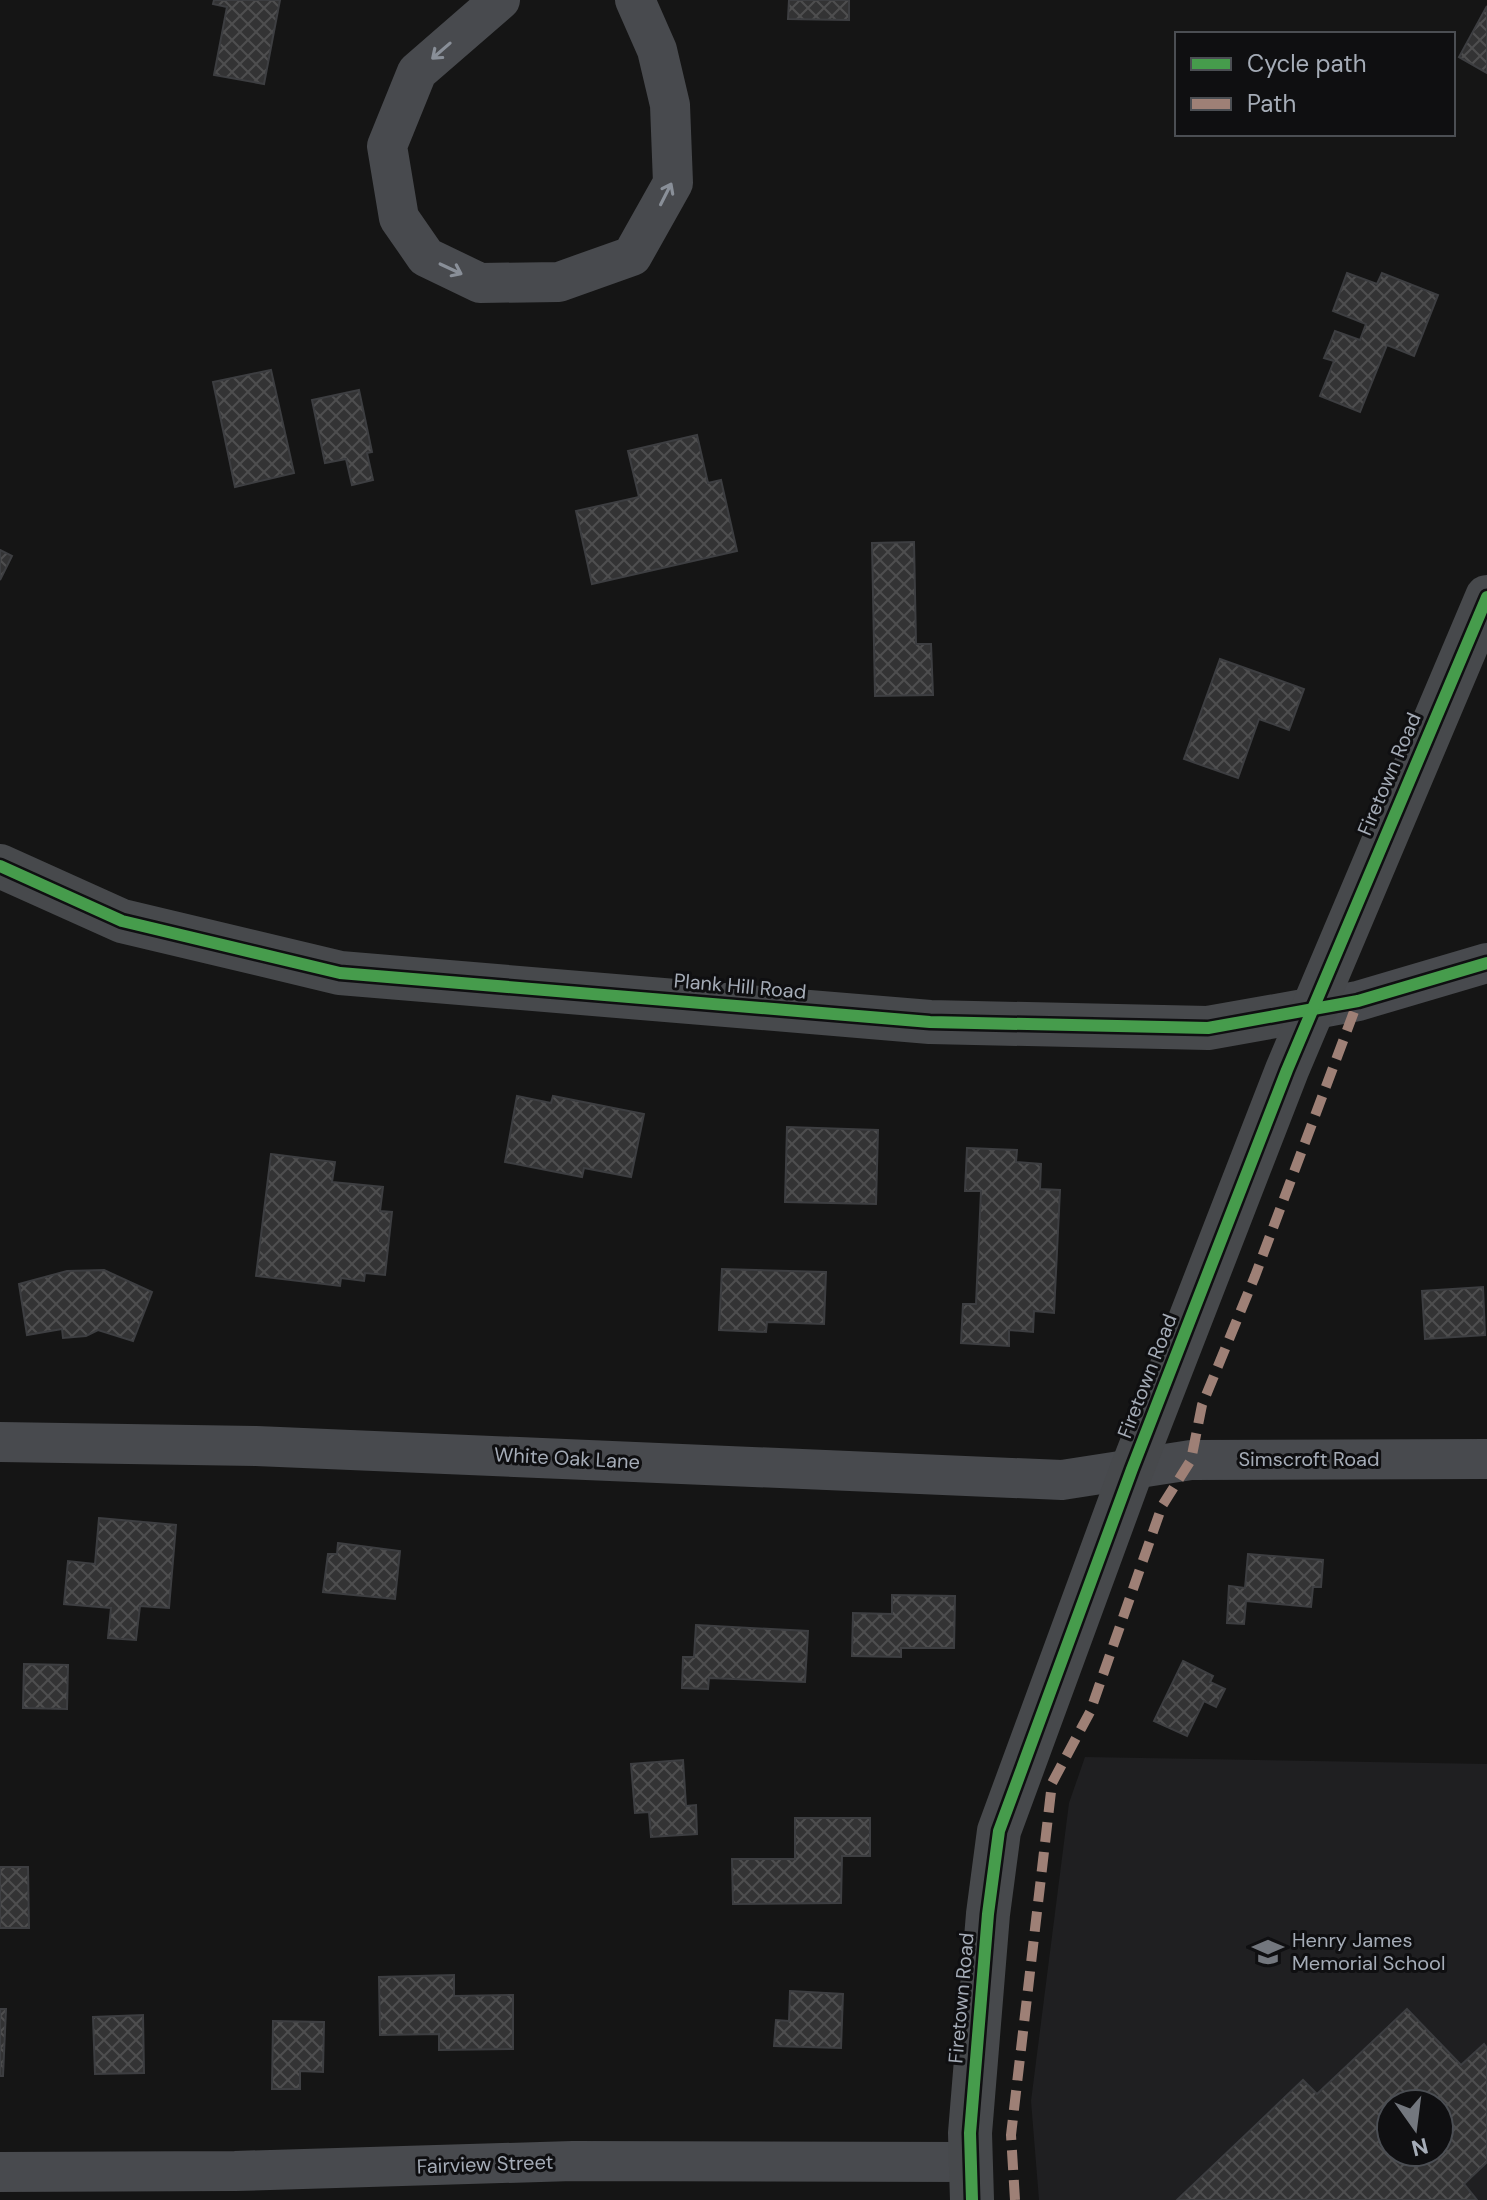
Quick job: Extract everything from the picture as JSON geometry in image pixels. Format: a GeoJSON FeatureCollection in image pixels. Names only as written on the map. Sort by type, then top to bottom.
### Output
{"type":"FeatureCollection","features":[{"type":"Feature","properties":{"kind":"street"},"geometry":{"type":"LineString","coordinates":[[500,0],[417,72],[387,146],[399,218],[426,257],[480,283],[559,282],[632,256],[673,183],[670,105],[657,50],[635,0]]}},
{"type":"Feature","properties":{"kind":"street","name":"Firetown Road"},"geometry":{"type":"LineString","coordinates":[[970,2181],[988,1914],[999,1831],[1132,1469],[1287,1070],[1487,597]]}},
{"type":"Feature","properties":{"kind":"street","name":"Plank Hill Road"},"geometry":{"type":"LineString","coordinates":[[0,866],[122,921],[340,973],[930,1022],[1208,1028],[1358,1001],[1487,963]]}},
{"type":"Feature","properties":{"kind":"street","name":"White Oak Lane"},"geometry":{"type":"LineString","coordinates":[[0,1442],[335,1449],[1062,1480],[1132,1469]]}},
{"type":"Feature","properties":{"kind":"street","name":"Simscroft Road"},"geometry":{"type":"LineString","coordinates":[[1132,1469],[1191,1460],[1487,1459]]}},
{"type":"Feature","properties":{"kind":"street","name":"Fairview Street"},"geometry":{"type":"LineString","coordinates":[[0,2172],[235,2171],[573,2161],[970,2181]]}},
{"type":"Feature","properties":{"kind":"shaded area","name":"Henry James Memorial School"},"geometry":{"type":"Polygon","coordinates":[[[1085,1757],[1487,1764],[1487,2200],[1039,2200],[1031,2101],[1069,1803],[1085,1757]]]}},
{"type":"Feature","properties":{"kind":"building"},"geometry":{"type":"Polygon","coordinates":[[[214,0],[280,0],[264,84],[214,75],[227,7],[213,4],[214,0]]]}},
{"type":"Feature","properties":{"kind":"building"},"geometry":{"type":"Polygon","coordinates":[[[789,0],[849,0],[849,20],[788,19],[789,0]]]}},
{"type":"Feature","properties":{"kind":"building"},"geometry":{"type":"Polygon","coordinates":[[[1487,6],[1487,73],[1459,57],[1487,6]]]}},
{"type":"Feature","properties":{"kind":"building"},"geometry":{"type":"Polygon","coordinates":[[[1347,273],[1377,284],[1382,273],[1438,295],[1414,356],[1387,345],[1360,412],[1320,396],[1334,361],[1324,358],[1335,331],[1360,340],[1366,324],[1333,311],[1347,273]]]}},
{"type":"Feature","properties":{"kind":"building"},"geometry":{"type":"Polygon","coordinates":[[[271,370],[294,473],[235,487],[213,382],[271,370]]]}},
{"type":"Feature","properties":{"kind":"building"},"geometry":{"type":"Polygon","coordinates":[[[359,390],[372,452],[367,453],[373,480],[352,485],[346,459],[325,463],[312,400],[359,390]]]}},
{"type":"Feature","properties":{"kind":"building"},"geometry":{"type":"Polygon","coordinates":[[[697,435],[708,483],[721,480],[737,551],[592,584],[576,511],[639,497],[628,451],[697,435]]]}},
{"type":"Feature","properties":{"kind":"building"},"geometry":{"type":"Polygon","coordinates":[[[914,542],[916,644],[931,644],[933,695],[875,696],[872,543],[914,542]]]}},
{"type":"Feature","properties":{"kind":"building"},"geometry":{"type":"Polygon","coordinates":[[[0,550],[12,556],[0,580],[0,550]]]}},
{"type":"Feature","properties":{"kind":"building"},"geometry":{"type":"Polygon","coordinates":[[[1220,659],[1304,689],[1289,730],[1259,719],[1238,778],[1184,759],[1220,659]]]}},
{"type":"Feature","properties":{"kind":"building"},"geometry":{"type":"Polygon","coordinates":[[[517,1096],[551,1103],[553,1096],[644,1114],[631,1177],[584,1168],[582,1177],[505,1162],[517,1096]]]}},
{"type":"Feature","properties":{"kind":"building"},"geometry":{"type":"Polygon","coordinates":[[[787,1127],[878,1130],[876,1204],[785,1202],[787,1127]]]}},
{"type":"Feature","properties":{"kind":"building"},"geometry":{"type":"Polygon","coordinates":[[[967,1148],[1017,1150],[1016,1162],[1041,1164],[1040,1189],[1060,1190],[1054,1313],[1034,1311],[1033,1332],[1009,1330],[1009,1346],[961,1343],[963,1304],[976,1304],[981,1191],[965,1191],[967,1148]]]}},
{"type":"Feature","properties":{"kind":"building"},"geometry":{"type":"Polygon","coordinates":[[[271,1154],[335,1162],[332,1182],[383,1187],[380,1211],[392,1212],[385,1275],[365,1273],[364,1281],[341,1278],[340,1286],[256,1276],[271,1154]]]}},
{"type":"Feature","properties":{"kind":"building"},"geometry":{"type":"Polygon","coordinates":[[[722,1269],[826,1272],[824,1324],[767,1322],[766,1332],[719,1330],[722,1269]]]}},
{"type":"Feature","properties":{"kind":"building"},"geometry":{"type":"Polygon","coordinates":[[[104,1270],[152,1292],[133,1341],[98,1330],[86,1336],[63,1338],[62,1329],[27,1335],[19,1284],[67,1271],[104,1270]]]}},
{"type":"Feature","properties":{"kind":"building"},"geometry":{"type":"Polygon","coordinates":[[[1483,1287],[1485,1335],[1425,1339],[1422,1291],[1483,1287]]]}},
{"type":"Feature","properties":{"kind":"building"},"geometry":{"type":"Polygon","coordinates":[[[99,1518],[176,1525],[169,1608],[140,1606],[136,1640],[108,1638],[111,1608],[64,1604],[68,1561],[95,1564],[99,1518]]]}},
{"type":"Feature","properties":{"kind":"building"},"geometry":{"type":"Polygon","coordinates":[[[338,1543],[400,1551],[395,1599],[323,1592],[328,1554],[337,1554],[338,1543]]]}},
{"type":"Feature","properties":{"kind":"building"},"geometry":{"type":"Polygon","coordinates":[[[1248,1554],[1323,1560],[1321,1587],[1313,1587],[1311,1607],[1246,1601],[1244,1624],[1227,1623],[1229,1586],[1245,1588],[1248,1554]]]}},
{"type":"Feature","properties":{"kind":"building"},"geometry":{"type":"Polygon","coordinates":[[[892,1595],[955,1596],[954,1648],[901,1648],[901,1657],[852,1656],[853,1613],[892,1614],[892,1595]]]}},
{"type":"Feature","properties":{"kind":"building"},"geometry":{"type":"Polygon","coordinates":[[[696,1625],[808,1631],[805,1682],[709,1678],[708,1689],[682,1688],[683,1657],[694,1657],[696,1625]]]}},
{"type":"Feature","properties":{"kind":"building"},"geometry":{"type":"Polygon","coordinates":[[[1183,1661],[1213,1676],[1210,1682],[1225,1689],[1216,1707],[1204,1701],[1187,1736],[1154,1721],[1183,1661]]]}},
{"type":"Feature","properties":{"kind":"building"},"geometry":{"type":"Polygon","coordinates":[[[24,1664],[68,1665],[67,1709],[23,1708],[24,1664]]]}},
{"type":"Feature","properties":{"kind":"building"},"geometry":{"type":"Polygon","coordinates":[[[683,1760],[686,1806],[696,1805],[697,1834],[651,1837],[649,1812],[635,1813],[631,1764],[683,1760]]]}},
{"type":"Feature","properties":{"kind":"building"},"geometry":{"type":"Polygon","coordinates":[[[795,1818],[870,1818],[870,1856],[842,1856],[841,1903],[733,1904],[732,1859],[795,1859],[795,1818]]]}},
{"type":"Feature","properties":{"kind":"building"},"geometry":{"type":"Polygon","coordinates":[[[0,1867],[28,1867],[29,1928],[0,1928],[0,1867]]]}},
{"type":"Feature","properties":{"kind":"building"},"geometry":{"type":"Polygon","coordinates":[[[454,1975],[454,1996],[513,1995],[513,2049],[439,2050],[439,2034],[380,2035],[379,1977],[454,1975]]]}},
{"type":"Feature","properties":{"kind":"building"},"geometry":{"type":"Polygon","coordinates":[[[790,1991],[843,1994],[841,2048],[774,2046],[776,2020],[789,2021],[790,1991]]]}},
{"type":"Feature","properties":{"kind":"building"},"geometry":{"type":"Polygon","coordinates":[[[0,2009],[6,2009],[3,2076],[0,2076],[0,2009]]]}},
{"type":"Feature","properties":{"kind":"building"},"geometry":{"type":"Polygon","coordinates":[[[1407,2009],[1461,2065],[1484,2044],[1487,2048],[1487,2162],[1464,2184],[1477,2200],[1177,2200],[1303,2080],[1317,2094],[1407,2009]]]}},
{"type":"Feature","properties":{"kind":"building"},"geometry":{"type":"Polygon","coordinates":[[[143,2015],[144,2073],[95,2074],[93,2017],[143,2015]]]}},
{"type":"Feature","properties":{"kind":"building"},"geometry":{"type":"Polygon","coordinates":[[[273,2021],[324,2022],[323,2072],[300,2071],[300,2089],[272,2089],[273,2021]]]}},
{"type":"Feature","properties":{"kind":"marked path"},"geometry":{"type":"LineString","coordinates":[[1015,2200],[1011,2135],[1052,1783],[1090,1712],[1162,1506],[1191,1460],[1202,1405],[1255,1276],[1358,1001]]}},
{"type":"Feature","properties":{"kind":"cycle path"},"geometry":{"type":"LineString","coordinates":[[972,2200],[970,2133],[988,1914],[999,1831],[1132,1469],[1287,1070],[1487,597]]}},
{"type":"Feature","properties":{"kind":"cycle path"},"geometry":{"type":"LineString","coordinates":[[0,866],[122,921],[340,973],[930,1022],[1208,1028],[1358,1001],[1487,963]]}},
{"type":"Feature","properties":{"kind":"place","name":"Henry James Memorial School"},"geometry":{"type":"Point","coordinates":[1268,1952]}}]}
